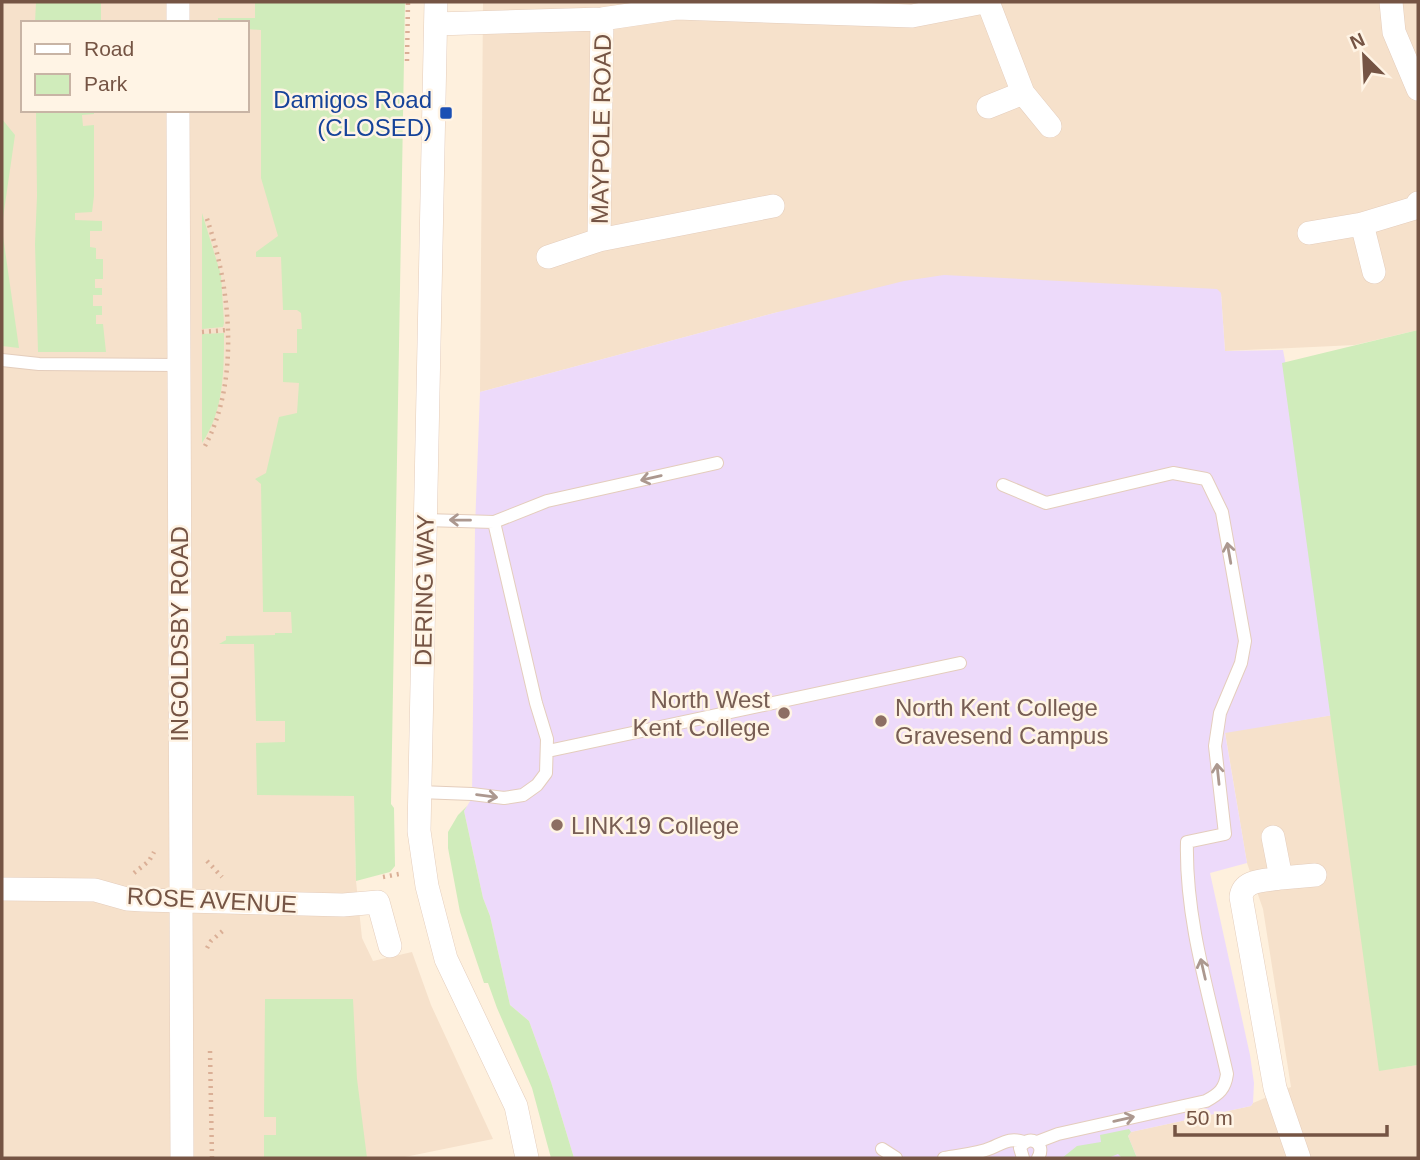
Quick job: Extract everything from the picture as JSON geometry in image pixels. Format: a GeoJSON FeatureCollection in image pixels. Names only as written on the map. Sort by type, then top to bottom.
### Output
{"type":"FeatureCollection","features":[{"type":"Feature","properties":{"kind":"street"},"geometry":{"type":"LineString","coordinates":[[178,2],[178,21]]}},
{"type":"Feature","properties":{"kind":"street"},"geometry":{"type":"LineString","coordinates":[[436,13],[602,19],[676,5],[912,16],[986,2],[1023,93],[1050,127]]}},
{"type":"Feature","properties":{"kind":"street"},"geometry":{"type":"LineString","coordinates":[[1391,2],[1394,32],[1418,89]]}},
{"type":"Feature","properties":{"kind":"street","name":"DERING WAY"},"geometry":{"type":"LineString","coordinates":[[436,13],[419,831],[424,872],[446,959],[516,1106],[527,1158]]}},
{"type":"Feature","properties":{"kind":"street","name":"MAYPOLE ROAD"},"geometry":{"type":"LineString","coordinates":[[599,240],[602,19]]}},
{"type":"Feature","properties":{"kind":"street"},"geometry":{"type":"LineString","coordinates":[[988,107],[1023,93]]}},
{"type":"Feature","properties":{"kind":"street","name":"INGOLDSBY ROAD"},"geometry":{"type":"LineString","coordinates":[[178,112],[182,1158]]}},
{"type":"Feature","properties":{"kind":"street"},"geometry":{"type":"LineString","coordinates":[[1309,233],[1363,224],[1415,208],[1418,203]]}},
{"type":"Feature","properties":{"kind":"street","name":"MAYPOLE ROAD"},"geometry":{"type":"LineString","coordinates":[[548,257],[599,240],[773,206]]}},
{"type":"Feature","properties":{"kind":"street"},"geometry":{"type":"LineString","coordinates":[[1363,224],[1374,272]]}},
{"type":"Feature","properties":{"kind":"street"},"geometry":{"type":"LineString","coordinates":[[1273,837],[1281,878]]}},
{"type":"Feature","properties":{"kind":"street"},"geometry":{"type":"LineString","coordinates":[[1299,1158],[1275,1088],[1241,897],[1242,889],[1247,884],[1315,876]]}},
{"type":"Feature","properties":{"kind":"street","name":"ROSE AVENUE"},"geometry":{"type":"LineString","coordinates":[[2,889],[95,890],[127,899],[180,901],[343,905],[378,902],[390,946]]}},
{"type":"Feature","properties":{"kind":"lane"},"geometry":{"type":"LineString","coordinates":[[2,360],[39,364],[178,365]]}},
{"type":"Feature","properties":{"kind":"lane"},"geometry":{"type":"LineString","coordinates":[[425,520],[494,522],[547,502],[717,463]]}},
{"type":"Feature","properties":{"kind":"lane"},"geometry":{"type":"LineString","coordinates":[[944,1158],[991,1148],[999,1151],[1032,1152],[1058,1134],[1206,1101],[1216,1096],[1225,1084],[1227,1074],[1198,946],[1186,877],[1187,842],[1225,834],[1215,746],[1220,713],[1241,663],[1245,641],[1222,512],[1206,479],[1173,473],[1046,503],[1003,485]]}},
{"type":"Feature","properties":{"kind":"lane"},"geometry":{"type":"LineString","coordinates":[[419,792],[504,798],[523,795],[537,785],[546,773],[548,751],[494,522]]}},
{"type":"Feature","properties":{"kind":"lane"},"geometry":{"type":"LineString","coordinates":[[548,751],[960,663]]}},
{"type":"Feature","properties":{"kind":"lane"},"geometry":{"type":"LineString","coordinates":[[881,1149],[895,1158]]}},
{"type":"Feature","properties":{"kind":"path"},"geometry":{"type":"LineString","coordinates":[[198,450],[203,450],[218,417],[225,380],[227,330],[223,275],[202,207]]}},
{"type":"Feature","properties":{"kind":"path"},"geometry":{"type":"LineString","coordinates":[[198,332],[227,330]]}},
{"type":"Feature","properties":{"kind":"path"},"geometry":{"type":"LineString","coordinates":[[132,875],[149,861],[156,847]]}},
{"type":"Feature","properties":{"kind":"path"},"geometry":{"type":"LineString","coordinates":[[203,852],[219,876],[227,879]]}},
{"type":"Feature","properties":{"kind":"path"},"geometry":{"type":"LineString","coordinates":[[375,880],[399,874]]}},
{"type":"Feature","properties":{"kind":"path"},"geometry":{"type":"LineString","coordinates":[[205,956],[211,941],[220,932],[234,925]]}},
{"type":"Feature","properties":{"kind":"path"},"geometry":{"type":"LineString","coordinates":[[209,1039],[212,1158]]}},
{"type":"Feature","properties":{"kind":"shaded area"},"geometry":{"type":"Polygon","coordinates":[[[2,2],[360,2],[353,717],[356,881],[362,938],[373,961],[412,952],[431,1005],[493,1139],[400,1158],[2,1158],[2,2]]]}},
{"type":"Feature","properties":{"kind":"shaded area"},"geometry":{"type":"Polygon","coordinates":[[[483,2],[1418,2],[1418,330],[1355,345],[1225,351],[1221,293],[1079,283],[778,312],[480,392],[483,2]]]}},
{"type":"Feature","properties":{"kind":"shaded area","name":"North Kent College Gravesend Campus"},"geometry":{"type":"Polygon","coordinates":[[[944,275],[1217,289],[1221,293],[1225,351],[1283,350],[1352,712],[1225,733],[1247,863],[1210,873],[1250,1055],[1254,1083],[1253,1103],[1251,1106],[1131,1132],[1128,1136],[1137,1158],[574,1158],[529,1021],[510,1005],[464,811],[472,798],[475,528],[480,392],[778,312],[904,281],[944,275]]]}},
{"type":"Feature","properties":{"kind":"shaded area"},"geometry":{"type":"Polygon","coordinates":[[[1352,712],[1391,1069],[1418,1065],[1418,1158],[1137,1158],[1128,1136],[1131,1132],[1251,1106],[1291,1087],[1263,909],[1247,863],[1225,732],[1352,712]]]}},
{"type":"Feature","properties":{"kind":"green space"},"geometry":{"type":"Polygon","coordinates":[[[36,2],[101,2],[101,21],[35,21],[36,2]]]}},
{"type":"Feature","properties":{"kind":"green space"},"geometry":{"type":"Polygon","coordinates":[[[255,2],[405,2],[391,804],[394,808],[395,866],[390,872],[356,881],[354,796],[257,795],[256,743],[285,742],[285,721],[256,721],[254,644],[219,644],[226,640],[226,636],[292,633],[291,612],[263,612],[261,484],[255,479],[266,473],[279,417],[297,413],[299,383],[283,382],[283,353],[297,353],[297,329],[302,329],[301,313],[297,310],[283,310],[281,257],[256,257],[256,252],[278,236],[261,178],[261,30],[248,29],[248,21],[218,21],[218,18],[255,18],[255,2]]]}},
{"type":"Feature","properties":{"kind":"green space"},"geometry":{"type":"Polygon","coordinates":[[[36,112],[94,112],[82,115],[83,126],[94,125],[92,212],[75,213],[75,220],[102,221],[102,231],[90,231],[90,247],[96,248],[96,259],[103,259],[103,279],[95,279],[95,288],[102,288],[102,295],[93,295],[93,306],[102,306],[102,315],[96,315],[96,324],[103,324],[106,352],[38,352],[35,244],[36,112]]]}},
{"type":"Feature","properties":{"kind":"green space"},"geometry":{"type":"Polygon","coordinates":[[[2,119],[15,135],[2,225],[2,119]]]}},
{"type":"Feature","properties":{"kind":"green space"},"geometry":{"type":"Polygon","coordinates":[[[202,213],[221,275],[224,323],[223,327],[202,329],[202,213]]]}},
{"type":"Feature","properties":{"kind":"green space"},"geometry":{"type":"Polygon","coordinates":[[[2,229],[19,348],[2,346],[2,229]]]}},
{"type":"Feature","properties":{"kind":"green space"},"geometry":{"type":"Polygon","coordinates":[[[1418,330],[1418,1065],[1379,1071],[1282,363],[1418,330]]]}},
{"type":"Feature","properties":{"kind":"green space"},"geometry":{"type":"Polygon","coordinates":[[[224,333],[219,404],[202,443],[202,334],[224,333]]]}},
{"type":"Feature","properties":{"kind":"green space"},"geometry":{"type":"Polygon","coordinates":[[[467,806],[464,811],[510,1005],[529,1021],[574,1158],[551,1158],[532,1088],[488,983],[484,983],[460,912],[448,848],[448,832],[467,806]]]}},
{"type":"Feature","properties":{"kind":"green space"},"geometry":{"type":"Polygon","coordinates":[[[265,999],[353,999],[357,1079],[367,1158],[264,1158],[264,1135],[276,1135],[276,1117],[264,1117],[265,999]]]}},
{"type":"Feature","properties":{"kind":"green space"},"geometry":{"type":"Polygon","coordinates":[[[1129,1129],[1131,1132],[1128,1136],[1137,1158],[1122,1158],[1118,1154],[1108,1158],[1062,1158],[1077,1146],[1101,1142],[1100,1135],[1129,1129]]]}},
{"type":"Feature","properties":{"kind":"place","name":"Damigos Road (CLOSED)"},"geometry":{"type":"Point","coordinates":[446,113]}},
{"type":"Feature","properties":{"kind":"place","name":"North West Kent College"},"geometry":{"type":"Point","coordinates":[784,713]}},
{"type":"Feature","properties":{"kind":"place","name":"North Kent College Gravesend Campus"},"geometry":{"type":"Point","coordinates":[881,721]}},
{"type":"Feature","properties":{"kind":"place","name":"LINK19 College"},"geometry":{"type":"Point","coordinates":[557,825]}}]}
